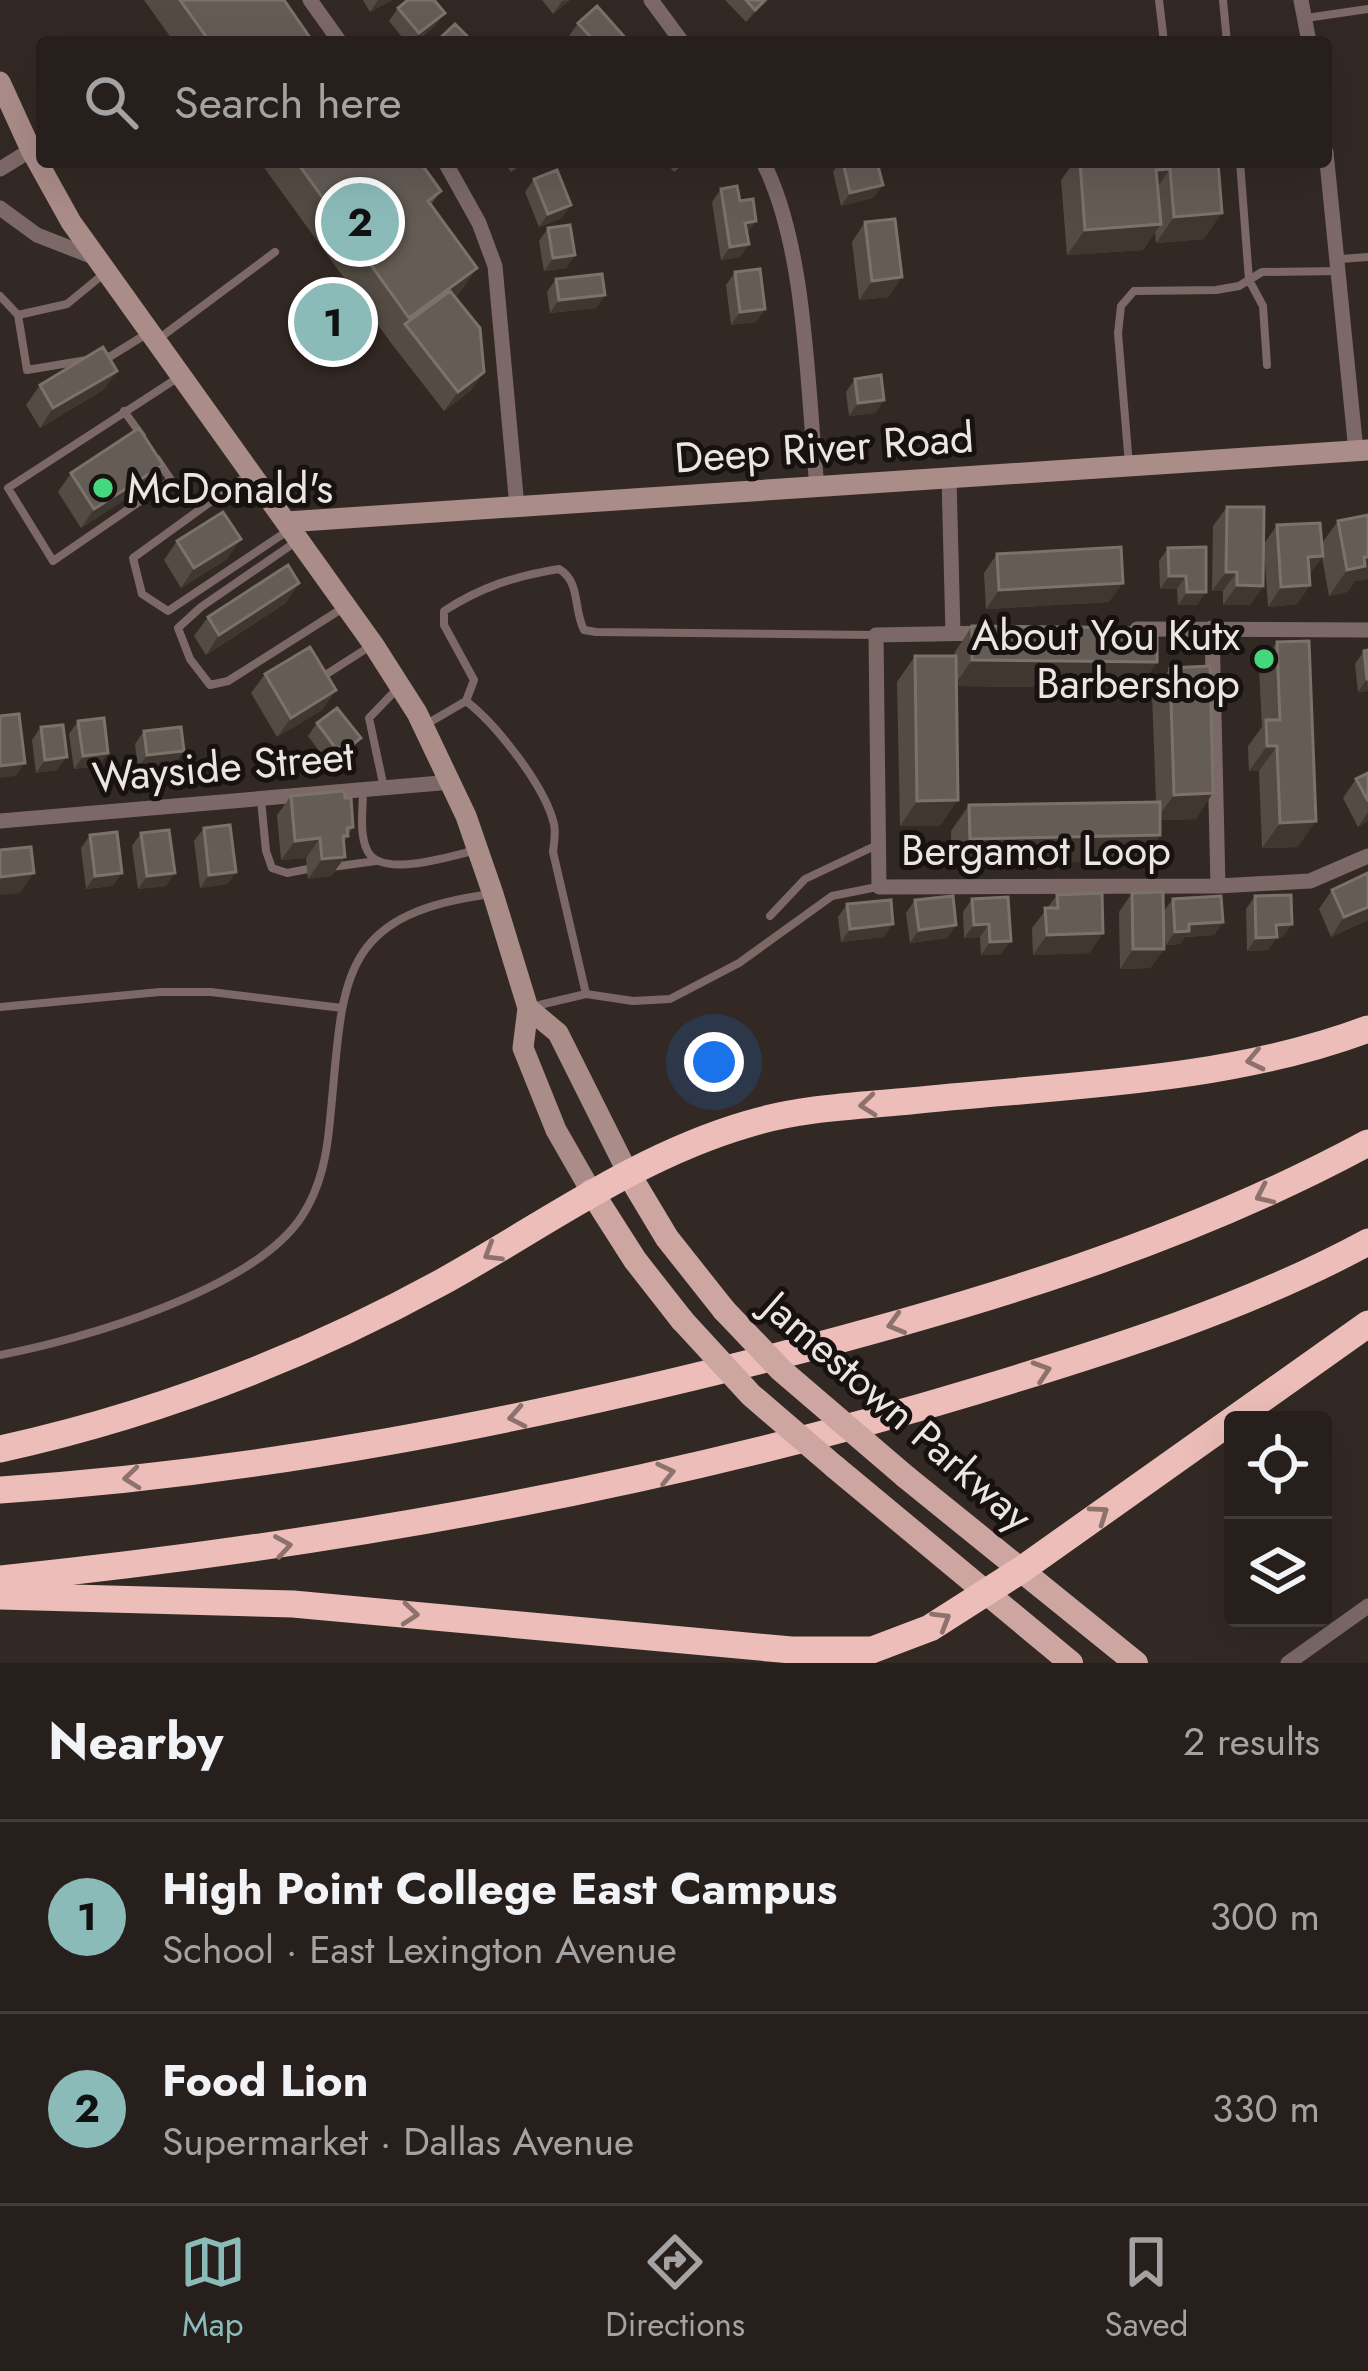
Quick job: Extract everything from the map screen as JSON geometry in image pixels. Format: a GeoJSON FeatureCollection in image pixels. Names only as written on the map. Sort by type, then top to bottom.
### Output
{"type":"FeatureCollection","features":[{"type":"Feature","properties":{"kind":"highway"},"geometry":{"type":"LineString","coordinates":[[0,1448],[149,1409],[306,1349],[455,1274],[591,1191],[720,1132],[784,1115],[1198,1071],[1301,1050],[1368,1029]]}},
{"type":"Feature","properties":{"kind":"highway"},"geometry":{"type":"LineString","coordinates":[[0,1490],[145,1477],[361,1445],[538,1413],[751,1363],[1112,1256],[1261,1197],[1368,1143]]}},
{"type":"Feature","properties":{"kind":"highway"},"geometry":{"type":"LineString","coordinates":[[0,1579],[155,1563],[375,1531],[555,1498],[753,1452],[946,1400],[1140,1338],[1235,1303],[1368,1242]]}},
{"type":"Feature","properties":{"kind":"highway"},"geometry":{"type":"LineString","coordinates":[[0,1596],[293,1604],[850,1652],[911,1638],[1021,1570],[1368,1324]]}},
{"type":"Feature","properties":{"kind":"main road","name":"Jamestown Parkway"},"geometry":{"type":"LineString","coordinates":[[0,82],[36,158]]}},
{"type":"Feature","properties":{"kind":"main road","name":"Jamestown Parkway"},"geometry":{"type":"LineString","coordinates":[[42,168],[101,265],[373,644],[424,725],[478,850],[528,1008],[523,1048],[556,1130],[635,1260],[751,1395],[1071,1663]]}},
{"type":"Feature","properties":{"kind":"main road","name":"Deep River Road"},"geometry":{"type":"LineString","coordinates":[[292,530],[517,507],[1362,450]]}},
{"type":"Feature","properties":{"kind":"main road","name":"Jamestown Parkway"},"geometry":{"type":"LineString","coordinates":[[528,1008],[558,1034],[628,1173],[667,1238],[724,1310],[781,1370],[1136,1663]]}},
{"type":"Feature","properties":{"kind":"street"},"geometry":{"type":"LineString","coordinates":[[310,0],[336,36]]}},
{"type":"Feature","properties":{"kind":"street"},"geometry":{"type":"LineString","coordinates":[[651,0],[678,36]]}},
{"type":"Feature","properties":{"kind":"street"},"geometry":{"type":"LineString","coordinates":[[1301,0],[1308,36]]}},
{"type":"Feature","properties":{"kind":"street"},"geometry":{"type":"LineString","coordinates":[[0,170],[31,150]]}},
{"type":"Feature","properties":{"kind":"street"},"geometry":{"type":"LineString","coordinates":[[448,168],[479,224],[495,266],[517,507]]}},
{"type":"Feature","properties":{"kind":"street"},"geometry":{"type":"LineString","coordinates":[[765,168],[789,240],[817,487]]}},
{"type":"Feature","properties":{"kind":"street"},"geometry":{"type":"LineString","coordinates":[[1328,168],[1362,450]]}},
{"type":"Feature","properties":{"kind":"street"},"geometry":{"type":"LineString","coordinates":[[0,208],[37,235],[101,265]]}},
{"type":"Feature","properties":{"kind":"street"},"geometry":{"type":"LineString","coordinates":[[0,224],[20,223]]}},
{"type":"Feature","properties":{"kind":"street"},"geometry":{"type":"LineString","coordinates":[[949,478],[953,633]]}},
{"type":"Feature","properties":{"kind":"street"},"geometry":{"type":"LineString","coordinates":[[1212,628],[1218,886]]}},
{"type":"Feature","properties":{"kind":"street"},"geometry":{"type":"LineString","coordinates":[[1118,630],[1368,630]]}},
{"type":"Feature","properties":{"kind":"street"},"geometry":{"type":"LineString","coordinates":[[876,635],[1000,632]]}},
{"type":"Feature","properties":{"kind":"street","name":"Bergamot Loop"},"geometry":{"type":"LineString","coordinates":[[876,635],[879,887],[1218,886],[1310,881],[1368,856]]}},
{"type":"Feature","properties":{"kind":"street","name":"Wayside Street"},"geometry":{"type":"LineString","coordinates":[[0,821],[452,782]]}},
{"type":"Feature","properties":{"kind":"street"},"geometry":{"type":"LineString","coordinates":[[1288,1663],[1368,1606]]}},
{"type":"Feature","properties":{"kind":"lane"},"geometry":{"type":"LineString","coordinates":[[1159,0],[1163,36]]}},
{"type":"Feature","properties":{"kind":"lane"},"geometry":{"type":"LineString","coordinates":[[1223,0],[1226,36]]}},
{"type":"Feature","properties":{"kind":"lane"},"geometry":{"type":"LineString","coordinates":[[1304,18],[1368,9]]}},
{"type":"Feature","properties":{"kind":"lane"},"geometry":{"type":"LineString","coordinates":[[1240,168],[1249,280],[1263,306],[1267,364]]}},
{"type":"Feature","properties":{"kind":"lane"},"geometry":{"type":"LineString","coordinates":[[0,296],[18,316],[27,370],[111,356],[152,336],[275,252]]}},
{"type":"Feature","properties":{"kind":"lane"},"geometry":{"type":"LineString","coordinates":[[1129,466],[1118,333],[1121,306],[1134,291],[1216,290],[1262,272],[1339,265],[1368,257]]}},
{"type":"Feature","properties":{"kind":"lane"},"geometry":{"type":"LineString","coordinates":[[18,316],[67,304],[101,265]]}},
{"type":"Feature","properties":{"kind":"lane"},"geometry":{"type":"LineString","coordinates":[[124,411],[171,480],[52,561],[4,490],[124,411],[180,376]]}},
{"type":"Feature","properties":{"kind":"lane"},"geometry":{"type":"LineString","coordinates":[[250,473],[133,558],[142,594],[168,611],[292,530]]}},
{"type":"Feature","properties":{"kind":"lane"},"geometry":{"type":"LineString","coordinates":[[292,530],[178,628],[190,659],[210,685],[228,681],[345,607]]}},
{"type":"Feature","properties":{"kind":"lane"},"geometry":{"type":"LineString","coordinates":[[424,725],[466,701],[474,680],[445,625],[444,610],[516,575],[566,572],[572,579],[584,630],[876,635]]}},
{"type":"Feature","properties":{"kind":"lane"},"geometry":{"type":"LineString","coordinates":[[319,680],[373,644]]}},
{"type":"Feature","properties":{"kind":"lane"},"geometry":{"type":"LineString","coordinates":[[384,788],[369,718],[401,685]]}},
{"type":"Feature","properties":{"kind":"lane"},"geometry":{"type":"LineString","coordinates":[[466,701],[485,716],[547,805],[555,828],[553,852],[586,994]]}},
{"type":"Feature","properties":{"kind":"lane"},"geometry":{"type":"LineString","coordinates":[[363,789],[367,851],[378,861]]}},
{"type":"Feature","properties":{"kind":"lane"},"geometry":{"type":"LineString","coordinates":[[261,798],[272,868],[287,873],[308,869]]}},
{"type":"Feature","properties":{"kind":"lane"},"geometry":{"type":"LineString","coordinates":[[770,916],[805,879],[878,844]]}},
{"type":"Feature","properties":{"kind":"lane"},"geometry":{"type":"LineString","coordinates":[[331,867],[378,861],[399,865],[478,850]]}},
{"type":"Feature","properties":{"kind":"lane"},"geometry":{"type":"LineString","coordinates":[[528,1008],[586,994],[633,1001],[670,999],[739,963],[832,896],[879,887]]}},
{"type":"Feature","properties":{"kind":"lane"},"geometry":{"type":"LineString","coordinates":[[0,1355],[95,1333],[227,1279],[275,1246],[301,1219],[317,1188],[327,1152],[342,1007],[350,977],[366,947],[390,922],[418,908],[493,894]]}},
{"type":"Feature","properties":{"kind":"lane"},"geometry":{"type":"LineString","coordinates":[[0,1007],[160,992],[211,992],[342,1007]]}},
{"type":"Feature","properties":{"kind":"building"},"geometry":{"type":"Polygon","coordinates":[[[180,0],[284,0],[309,36],[206,36],[180,0]]]}},
{"type":"Feature","properties":{"kind":"building"},"geometry":{"type":"Polygon","coordinates":[[[408,0],[434,0],[445,13],[419,33],[398,8],[408,0]]]}},
{"type":"Feature","properties":{"kind":"building"},"geometry":{"type":"Polygon","coordinates":[[[746,0],[765,0],[755,10],[746,0]]]}},
{"type":"Feature","properties":{"kind":"building"},"geometry":{"type":"Polygon","coordinates":[[[597,6],[624,36],[590,36],[578,23],[597,6]]]}},
{"type":"Feature","properties":{"kind":"building"},"geometry":{"type":"Polygon","coordinates":[[[455,24],[467,36],[442,36],[455,24]]]}},
{"type":"Feature","properties":{"kind":"building"},"geometry":{"type":"Polygon","coordinates":[[[301,168],[424,168],[441,191],[428,201],[477,268],[409,318],[301,168]]]}},
{"type":"Feature","properties":{"kind":"building"},"geometry":{"type":"Polygon","coordinates":[[[844,168],[879,168],[883,185],[850,193],[844,168]]]}},
{"type":"Feature","properties":{"kind":"building"},"geometry":{"type":"Polygon","coordinates":[[[1080,168],[1218,168],[1222,213],[1174,217],[1170,169],[1156,170],[1161,224],[1085,230],[1080,168]]]}},
{"type":"Feature","properties":{"kind":"building"},"geometry":{"type":"Polygon","coordinates":[[[557,170],[571,205],[548,214],[534,179],[557,170]]]}},
{"type":"Feature","properties":{"kind":"building"},"geometry":{"type":"Polygon","coordinates":[[[737,186],[740,201],[753,199],[756,221],[745,223],[749,244],[730,247],[721,189],[737,186]]]}},
{"type":"Feature","properties":{"kind":"building"},"geometry":{"type":"Polygon","coordinates":[[[895,219],[902,277],[872,281],[865,222],[895,219]]]}},
{"type":"Feature","properties":{"kind":"building"},"geometry":{"type":"Polygon","coordinates":[[[570,225],[575,255],[553,258],[548,228],[570,225]]]}},
{"type":"Feature","properties":{"kind":"building"},"geometry":{"type":"Polygon","coordinates":[[[760,269],[765,309],[740,312],[735,272],[760,269]]]}},
{"type":"Feature","properties":{"kind":"building"},"geometry":{"type":"Polygon","coordinates":[[[602,274],[605,295],[559,300],[556,279],[602,274]]]}},
{"type":"Feature","properties":{"kind":"building"},"geometry":{"type":"Polygon","coordinates":[[[450,291],[480,328],[484,372],[458,392],[405,324],[450,291]]]}},
{"type":"Feature","properties":{"kind":"building"},"geometry":{"type":"Polygon","coordinates":[[[103,347],[117,371],[53,408],[40,385],[103,347]]]}},
{"type":"Feature","properties":{"kind":"building"},"geometry":{"type":"Polygon","coordinates":[[[881,375],[884,400],[858,403],[855,379],[881,375]]]}},
{"type":"Feature","properties":{"kind":"building"},"geometry":{"type":"Polygon","coordinates":[[[139,428],[163,465],[94,509],[71,473],[139,428]]]}},
{"type":"Feature","properties":{"kind":"building"},"geometry":{"type":"Polygon","coordinates":[[[1227,507],[1264,507],[1263,586],[1237,585],[1237,572],[1226,572],[1227,507]]]}},
{"type":"Feature","properties":{"kind":"building"},"geometry":{"type":"Polygon","coordinates":[[[223,512],[241,539],[194,568],[177,541],[223,512]]]}},
{"type":"Feature","properties":{"kind":"building"},"geometry":{"type":"Polygon","coordinates":[[[1368,515],[1365,566],[1347,570],[1338,521],[1368,515]]]}},
{"type":"Feature","properties":{"kind":"building"},"geometry":{"type":"Polygon","coordinates":[[[1320,523],[1323,556],[1308,557],[1310,585],[1281,587],[1277,525],[1320,523]]]}},
{"type":"Feature","properties":{"kind":"building"},"geometry":{"type":"Polygon","coordinates":[[[1121,547],[1123,583],[999,590],[997,554],[1121,547]]]}},
{"type":"Feature","properties":{"kind":"building"},"geometry":{"type":"Polygon","coordinates":[[[1206,547],[1206,592],[1187,592],[1186,576],[1169,576],[1168,548],[1206,547]]]}},
{"type":"Feature","properties":{"kind":"building"},"geometry":{"type":"Polygon","coordinates":[[[288,565],[299,583],[219,635],[208,617],[288,565]]]}},
{"type":"Feature","properties":{"kind":"building"},"geometry":{"type":"Polygon","coordinates":[[[972,626],[1157,628],[1157,662],[972,660],[972,626]]]}},
{"type":"Feature","properties":{"kind":"building"},"geometry":{"type":"Polygon","coordinates":[[[1309,641],[1316,821],[1280,823],[1277,746],[1267,746],[1266,720],[1280,720],[1277,642],[1309,641]]]}},
{"type":"Feature","properties":{"kind":"building"},"geometry":{"type":"Polygon","coordinates":[[[310,647],[336,690],[291,718],[265,674],[310,647]]]}},
{"type":"Feature","properties":{"kind":"building"},"geometry":{"type":"Polygon","coordinates":[[[915,656],[956,656],[958,800],[917,801],[915,656]]]}},
{"type":"Feature","properties":{"kind":"building"},"geometry":{"type":"Polygon","coordinates":[[[1210,666],[1213,793],[1174,795],[1170,668],[1210,666]]]}},
{"type":"Feature","properties":{"kind":"building"},"geometry":{"type":"Polygon","coordinates":[[[337,708],[361,738],[340,754],[317,723],[337,708]]]}},
{"type":"Feature","properties":{"kind":"building"},"geometry":{"type":"Polygon","coordinates":[[[19,714],[25,763],[0,766],[0,716],[19,714]]]}},
{"type":"Feature","properties":{"kind":"building"},"geometry":{"type":"Polygon","coordinates":[[[104,718],[108,753],[83,756],[78,721],[104,718]]]}},
{"type":"Feature","properties":{"kind":"building"},"geometry":{"type":"Polygon","coordinates":[[[63,725],[67,757],[45,760],[41,727],[63,725]]]}},
{"type":"Feature","properties":{"kind":"building"},"geometry":{"type":"Polygon","coordinates":[[[181,727],[184,751],[147,755],[144,731],[181,727]]]}},
{"type":"Feature","properties":{"kind":"building"},"geometry":{"type":"Polygon","coordinates":[[[1368,773],[1368,801],[1356,779],[1368,773]]]}},
{"type":"Feature","properties":{"kind":"building"},"geometry":{"type":"Polygon","coordinates":[[[344,791],[345,798],[351,798],[353,827],[343,836],[345,857],[322,859],[320,838],[295,841],[291,796],[344,791]]]}},
{"type":"Feature","properties":{"kind":"building"},"geometry":{"type":"Polygon","coordinates":[[[1160,802],[1160,835],[970,839],[969,805],[1160,802]]]}},
{"type":"Feature","properties":{"kind":"building"},"geometry":{"type":"Polygon","coordinates":[[[230,825],[236,872],[209,875],[204,828],[230,825]]]}},
{"type":"Feature","properties":{"kind":"building"},"geometry":{"type":"Polygon","coordinates":[[[169,830],[175,873],[147,876],[141,833],[169,830]]]}},
{"type":"Feature","properties":{"kind":"building"},"geometry":{"type":"Polygon","coordinates":[[[117,832],[122,873],[95,876],[90,835],[117,832]]]}},
{"type":"Feature","properties":{"kind":"building"},"geometry":{"type":"Polygon","coordinates":[[[31,847],[34,873],[0,877],[0,850],[31,847]]]}},
{"type":"Feature","properties":{"kind":"building"},"geometry":{"type":"Polygon","coordinates":[[[1368,873],[1368,907],[1344,917],[1332,890],[1368,873]]]}},
{"type":"Feature","properties":{"kind":"building"},"geometry":{"type":"Polygon","coordinates":[[[1163,892],[1164,949],[1133,949],[1132,893],[1163,892]]]}},
{"type":"Feature","properties":{"kind":"building"},"geometry":{"type":"Polygon","coordinates":[[[1102,893],[1103,933],[1047,935],[1045,908],[1058,908],[1057,895],[1102,893]]]}},
{"type":"Feature","properties":{"kind":"building"},"geometry":{"type":"Polygon","coordinates":[[[1291,895],[1292,924],[1276,925],[1277,937],[1256,938],[1255,896],[1291,895]]]}},
{"type":"Feature","properties":{"kind":"building"},"geometry":{"type":"Polygon","coordinates":[[[953,896],[956,925],[919,930],[915,900],[953,896]]]}},
{"type":"Feature","properties":{"kind":"building"},"geometry":{"type":"Polygon","coordinates":[[[1221,896],[1223,922],[1189,924],[1189,931],[1175,932],[1173,899],[1221,896]]]}},
{"type":"Feature","properties":{"kind":"building"},"geometry":{"type":"Polygon","coordinates":[[[1008,897],[1011,941],[990,942],[989,924],[974,925],[972,899],[1008,897]]]}},
{"type":"Feature","properties":{"kind":"building"},"geometry":{"type":"Polygon","coordinates":[[[891,900],[893,924],[850,929],[847,904],[891,900]]]}},
{"type":"Feature","properties":{"kind":"place","name":"Food Lion"},"geometry":{"type":"Point","coordinates":[360,222]}},
{"type":"Feature","properties":{"kind":"place","name":"High Point College East Campus"},"geometry":{"type":"Point","coordinates":[333,322]}},
{"type":"Feature","properties":{"kind":"place","name":"McDonald's"},"geometry":{"type":"Point","coordinates":[103,488]}},
{"type":"Feature","properties":{"kind":"place","name":"About You Kutx Barbershop"},"geometry":{"type":"Point","coordinates":[1264,659]}}]}
